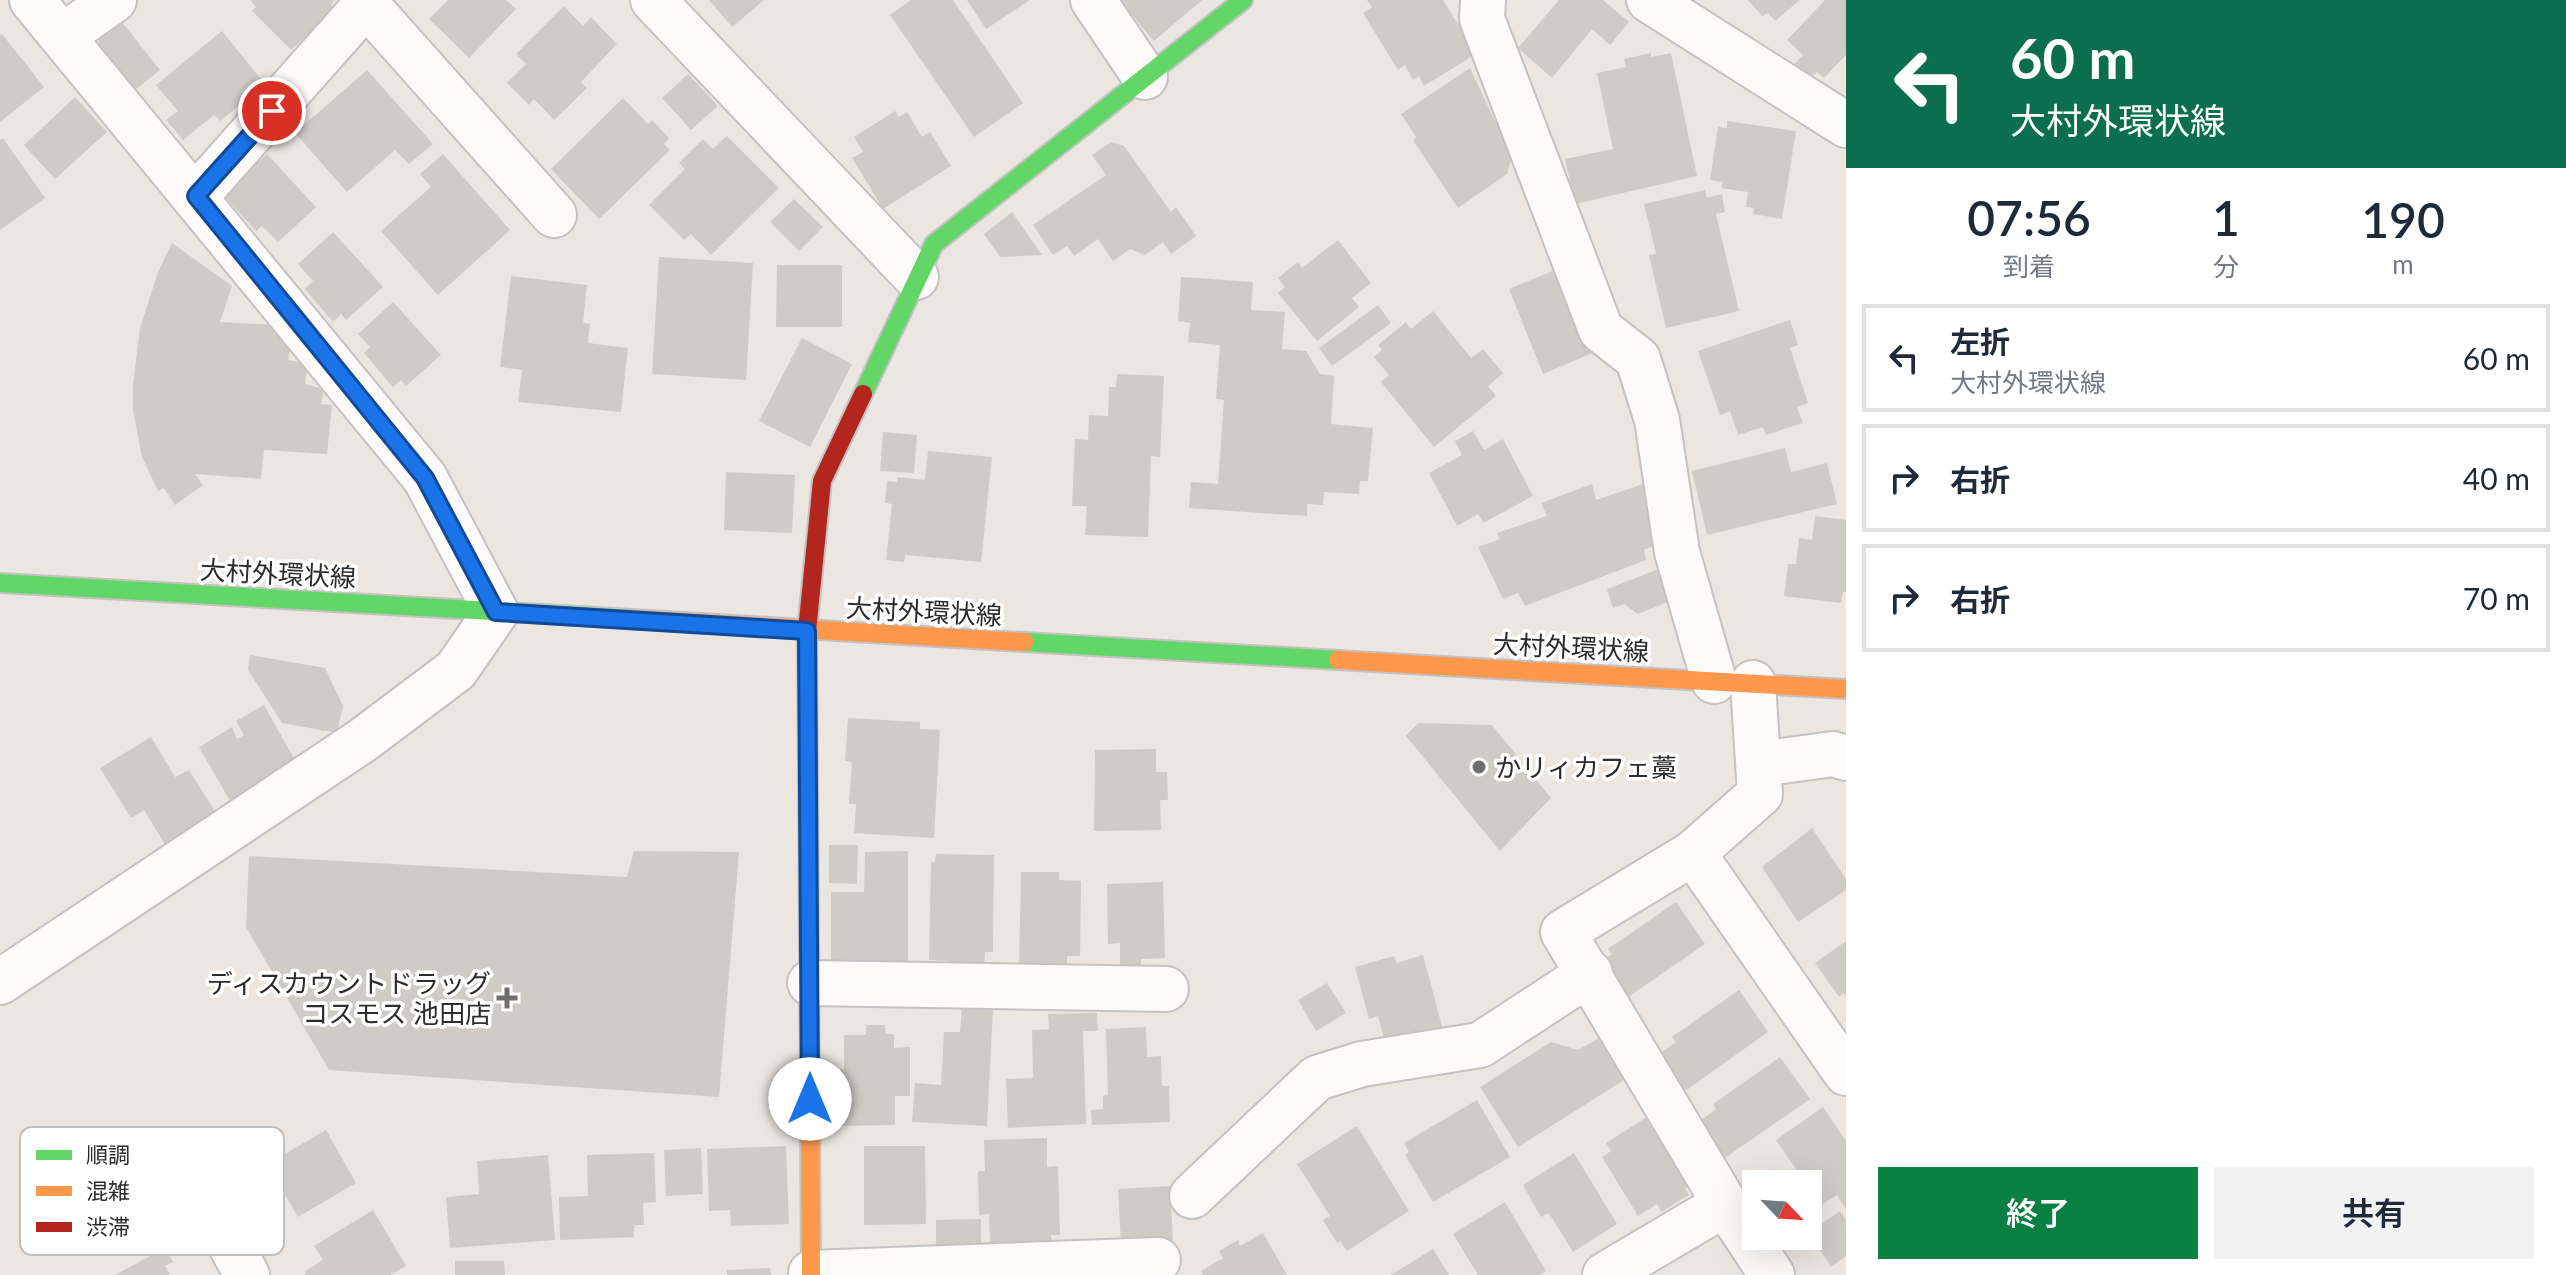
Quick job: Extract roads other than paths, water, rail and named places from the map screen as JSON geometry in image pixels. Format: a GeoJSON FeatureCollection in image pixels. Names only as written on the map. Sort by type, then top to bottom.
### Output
{"type":"FeatureCollection","features":[{"type":"Feature","properties":{"kind":"main road"},"geometry":{"type":"LineString","coordinates":[[811,1274],[807,631],[822,481],[934,244],[1243,0]]}},
{"type":"Feature","properties":{"kind":"main road","name":"大村外環状線"},"geometry":{"type":"LineString","coordinates":[[0,583],[1846,689]]}},
{"type":"Feature","properties":{"kind":"street"},"geometry":{"type":"LineString","coordinates":[[0,982],[363,740],[456,670],[496,612],[425,478],[32,0]]}},
{"type":"Feature","properties":{"kind":"street"},"geometry":{"type":"LineString","coordinates":[[63,36],[114,0]]}},
{"type":"Feature","properties":{"kind":"street"},"geometry":{"type":"LineString","coordinates":[[653,0],[916,277]]}},
{"type":"Feature","properties":{"kind":"street"},"geometry":{"type":"LineString","coordinates":[[1093,0],[1145,77]]}},
{"type":"Feature","properties":{"kind":"street"},"geometry":{"type":"LineString","coordinates":[[1483,0],[1482,19],[1601,330],[1638,359],[1657,420],[1677,552],[1733,682],[1760,764],[1760,794],[1693,853],[1563,932],[1725,1204],[1772,1275]]}},
{"type":"Feature","properties":{"kind":"street"},"geometry":{"type":"LineString","coordinates":[[1649,0],[1846,125]]}},
{"type":"Feature","properties":{"kind":"street"},"geometry":{"type":"LineString","coordinates":[[196,196],[368,2],[554,215]]}},
{"type":"Feature","properties":{"kind":"street"},"geometry":{"type":"LineString","coordinates":[[1760,764],[1833,754],[1846,758]]}},
{"type":"Feature","properties":{"kind":"street"},"geometry":{"type":"LineString","coordinates":[[1693,853],[1846,1073]]}},
{"type":"Feature","properties":{"kind":"street"},"geometry":{"type":"LineString","coordinates":[[1192,1196],[1317,1078],[1362,1064],[1480,1045],[1590,973]]}},
{"type":"Feature","properties":{"kind":"street"},"geometry":{"type":"LineString","coordinates":[[810,983],[1166,989]]}},
{"type":"Feature","properties":{"kind":"street"},"geometry":{"type":"LineString","coordinates":[[1605,1275],[1725,1204]]}},
{"type":"Feature","properties":{"kind":"street"},"geometry":{"type":"LineString","coordinates":[[236,1255],[247,1275]]}},
{"type":"Feature","properties":{"kind":"street"},"geometry":{"type":"LineString","coordinates":[[811,1274],[1158,1260]]}},
{"type":"Feature","properties":{"kind":"place","name":"かリィカフェ藁"},"geometry":{"type":"Point","coordinates":[1479,767]}},
{"type":"Feature","properties":{"kind":"place","name":"ディスカウントドラッグ コスモス 池田店"},"geometry":{"type":"Point","coordinates":[507,998]}}]}
